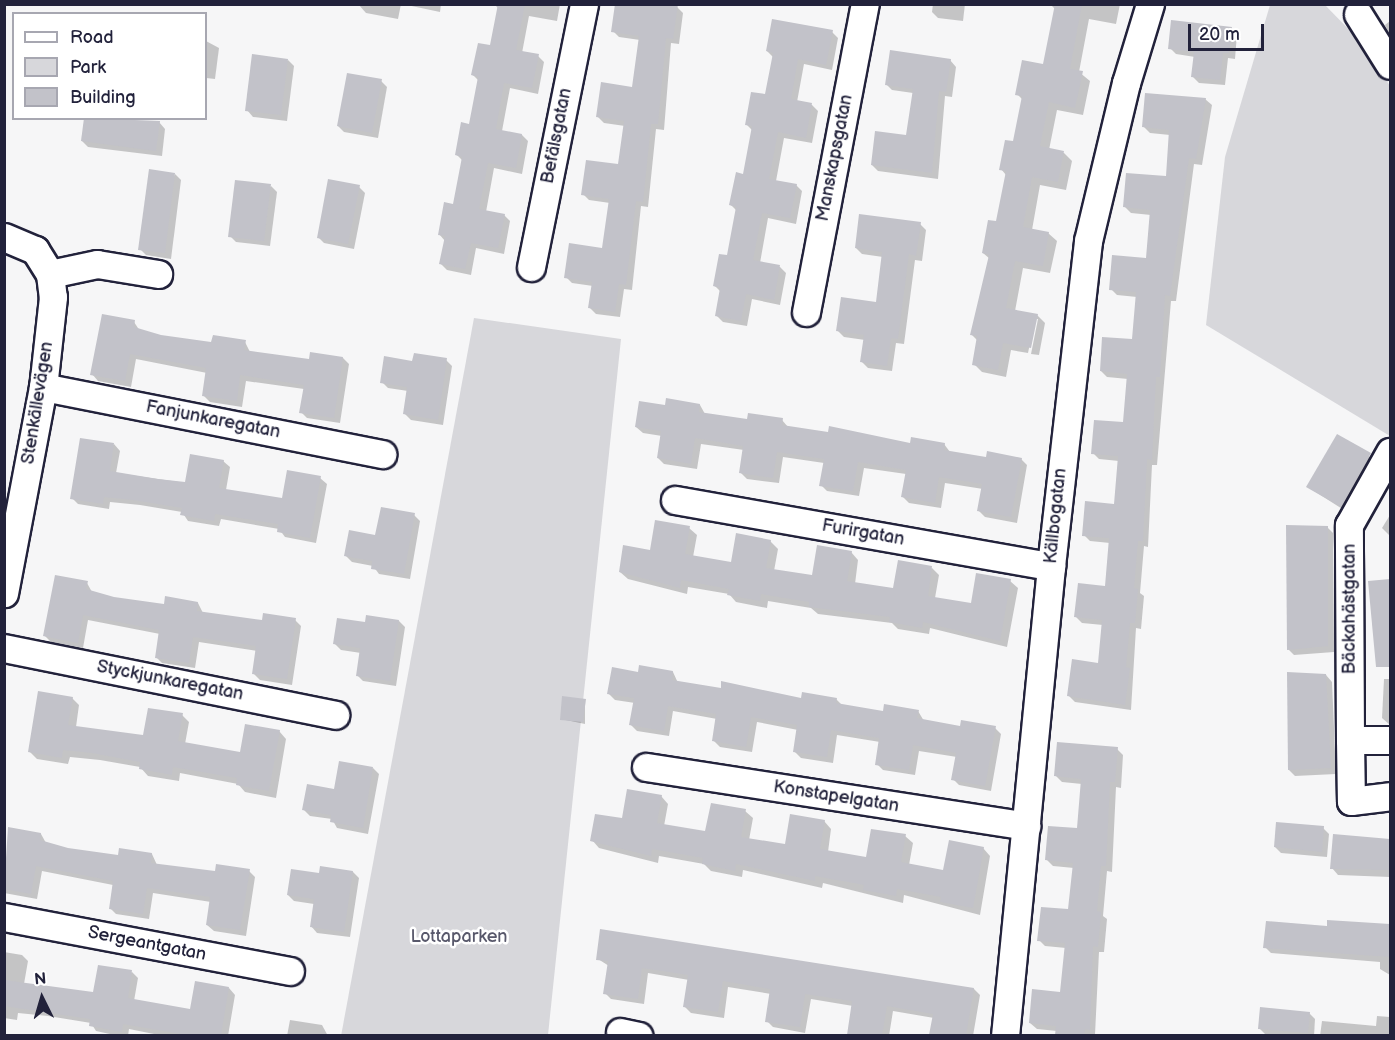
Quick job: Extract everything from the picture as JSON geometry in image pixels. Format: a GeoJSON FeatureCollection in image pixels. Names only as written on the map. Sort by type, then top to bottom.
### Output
{"type":"FeatureCollection","features":[{"type":"Feature","properties":{"kind":"street","name":"Befälsgatan"},"geometry":{"type":"LineString","coordinates":[[531,267],[584,4]]}},
{"type":"Feature","properties":{"kind":"street","name":"Manskapsgatan"},"geometry":{"type":"LineString","coordinates":[[806,312],[865,4]]}},
{"type":"Feature","properties":{"kind":"street","name":"Källbogatan"},"geometry":{"type":"LineString","coordinates":[[1005,1035],[1051,566],[1088,241],[1126,83],[1150,4]]}},
{"type":"Feature","properties":{"kind":"street"},"geometry":{"type":"LineString","coordinates":[[1358,14],[1390,65]]}},
{"type":"Feature","properties":{"kind":"street","name":"Stenkällevägen"},"geometry":{"type":"LineString","coordinates":[[4,237],[36,250],[50,274],[53,297],[43,387],[4,593]]}},
{"type":"Feature","properties":{"kind":"street"},"geometry":{"type":"LineString","coordinates":[[50,274],[97,264],[158,274]]}},
{"type":"Feature","properties":{"kind":"street","name":"Fanjunkaregatan"},"geometry":{"type":"LineString","coordinates":[[43,387],[382,454]]}},
{"type":"Feature","properties":{"kind":"street","name":"Bäckahästgatan"},"geometry":{"type":"LineString","coordinates":[[1390,452],[1349,525],[1352,801],[1390,796]]}},
{"type":"Feature","properties":{"kind":"street","name":"Furirgatan"},"geometry":{"type":"LineString","coordinates":[[675,500],[1051,566]]}},
{"type":"Feature","properties":{"kind":"street","name":"Styckjunkaregatan"},"geometry":{"type":"LineString","coordinates":[[4,648],[335,715]]}},
{"type":"Feature","properties":{"kind":"street"},"geometry":{"type":"LineString","coordinates":[[1350,740],[1390,740]]}},
{"type":"Feature","properties":{"kind":"street","name":"Konstapelgatan"},"geometry":{"type":"LineString","coordinates":[[646,767],[1026,826]]}},
{"type":"Feature","properties":{"kind":"street","name":"Sergeantgatan"},"geometry":{"type":"LineString","coordinates":[[4,917],[290,971]]}},
{"type":"Feature","properties":{"kind":"green space"},"geometry":{"type":"Polygon","coordinates":[[[1270,5],[1325,5],[1362,43],[1390,86],[1390,436],[1206,325],[1225,157],[1270,5]]]}},
{"type":"Feature","properties":{"kind":"green space","name":"Lottaparken"},"geometry":{"type":"Polygon","coordinates":[[[474,318],[621,339],[548,1035],[341,1036],[474,318]]]}},
{"type":"Feature","properties":{"kind":"building"},"geometry":{"type":"Polygon","coordinates":[[[498,4],[525,4],[516,50],[539,54],[532,88],[504,83],[496,129],[522,134],[516,168],[488,163],[479,209],[505,214],[498,248],[471,243],[465,269],[439,264],[445,236],[438,235],[444,202],[453,204],[462,157],[455,155],[461,122],[469,124],[478,77],[471,75],[478,43],[490,45],[498,4]]]}},
{"type":"Feature","properties":{"kind":"building"},"geometry":{"type":"Polygon","coordinates":[[[615,4],[678,4],[673,39],[666,38],[658,124],[651,124],[643,202],[636,201],[626,285],[619,284],[615,312],[588,308],[592,282],[564,278],[569,243],[602,248],[609,199],[581,195],[586,160],[618,164],[624,121],[596,117],[601,82],[632,87],[639,36],[611,32],[615,4]]]}},
{"type":"Feature","properties":{"kind":"building"},"geometry":{"type":"Polygon","coordinates":[[[1055,4],[1082,4],[1070,69],[1083,71],[1075,108],[1049,102],[1040,146],[1064,151],[1058,182],[1032,177],[1023,227],[1049,232],[1043,266],[1015,261],[1006,308],[1038,314],[1031,348],[1003,343],[998,370],[972,365],[977,336],[970,335],[989,255],[982,253],[988,220],[996,221],[1006,171],[999,170],[1005,140],[1013,141],[1022,96],[1015,95],[1022,60],[1043,64],[1055,4]]]}},
{"type":"Feature","properties":{"kind":"building"},"geometry":{"type":"Polygon","coordinates":[[[772,19],[833,30],[826,65],[798,59],[791,99],[812,103],[806,138],[778,132],[769,179],[797,184],[790,218],[762,213],[753,260],[780,265],[774,300],[746,294],[741,321],[715,316],[720,288],[713,286],[719,254],[727,255],[736,207],[729,205],[736,172],[743,174],[752,126],[745,125],[751,92],[765,94],[773,53],[766,51],[772,19]]]}},
{"type":"Feature","properties":{"kind":"building"},"geometry":{"type":"Polygon","coordinates":[[[1171,20],[1232,27],[1229,53],[1223,53],[1220,80],[1191,77],[1194,52],[1168,49],[1171,20]]]}},
{"type":"Feature","properties":{"kind":"building"},"geometry":{"type":"Polygon","coordinates":[[[890,50],[951,59],[946,92],[939,91],[932,173],[871,165],[875,131],[906,135],[913,89],[885,85],[890,50]]]}},
{"type":"Feature","properties":{"kind":"building"},"geometry":{"type":"Polygon","coordinates":[[[252,54],[288,59],[281,115],[245,111],[252,54]]]}},
{"type":"Feature","properties":{"kind":"building"},"geometry":{"type":"Polygon","coordinates":[[[347,73],[382,79],[372,133],[337,126],[347,73]]]}},
{"type":"Feature","properties":{"kind":"building"},"geometry":{"type":"Polygon","coordinates":[[[1145,93],[1206,98],[1196,159],[1189,158],[1170,296],[1165,295],[1160,377],[1156,377],[1152,460],[1147,459],[1143,541],[1138,541],[1134,588],[1138,589],[1135,623],[1130,623],[1126,667],[1130,668],[1125,705],[1067,696],[1072,659],[1098,663],[1102,620],[1074,617],[1078,583],[1105,586],[1109,538],[1082,536],[1085,501],[1114,504],[1118,456],[1091,454],[1094,420],[1123,422],[1127,374],[1100,371],[1102,337],[1132,339],[1136,292],[1109,290],[1112,255],[1146,258],[1150,210],[1123,207],[1126,173],[1166,176],[1169,130],[1142,127],[1145,93]]]}},
{"type":"Feature","properties":{"kind":"building"},"geometry":{"type":"Polygon","coordinates":[[[84,120],[160,121],[156,151],[81,141],[84,120]]]}},
{"type":"Feature","properties":{"kind":"building"},"geometry":{"type":"Polygon","coordinates":[[[149,169],[175,173],[165,253],[138,250],[149,169]]]}},
{"type":"Feature","properties":{"kind":"building"},"geometry":{"type":"Polygon","coordinates":[[[328,179],[360,185],[348,244],[317,238],[328,179]]]}},
{"type":"Feature","properties":{"kind":"building"},"geometry":{"type":"Polygon","coordinates":[[[235,180],[271,184],[264,241],[228,237],[235,180]]]}},
{"type":"Feature","properties":{"kind":"building"},"geometry":{"type":"Polygon","coordinates":[[[859,214],[921,222],[916,256],[909,254],[898,339],[891,338],[887,366],[860,362],[864,335],[836,331],[841,297],[876,302],[882,252],[855,248],[859,214]]]}},
{"type":"Feature","properties":{"kind":"building"},"geometry":{"type":"Polygon","coordinates":[[[102,314],[135,320],[134,327],[161,335],[211,342],[213,335],[246,340],[244,350],[309,359],[310,352],[343,357],[334,418],[299,413],[304,385],[240,375],[237,401],[202,396],[206,368],[130,354],[125,381],[90,375],[102,314]]]}},
{"type":"Feature","properties":{"kind":"building"},"geometry":{"type":"Polygon","coordinates":[[[414,353],[447,358],[438,420],[403,414],[407,387],[380,383],[384,356],[412,361],[414,353]]]}},
{"type":"Feature","properties":{"kind":"building"},"geometry":{"type":"Polygon","coordinates":[[[666,398],[700,404],[699,412],[747,419],[748,413],[783,418],[782,425],[828,432],[829,426],[910,443],[911,437],[945,443],[944,450],[986,457],[987,451],[1022,458],[1011,517],[977,511],[982,484],[939,477],[935,503],[901,497],[906,470],[858,462],[853,491],[819,486],[824,459],[777,452],[773,478],[739,473],[743,446],[695,438],[691,464],[657,458],[661,431],[635,427],[639,401],[665,405],[666,398]]]}},
{"type":"Feature","properties":{"kind":"building"},"geometry":{"type":"Polygon","coordinates":[[[1337,434],[1371,453],[1341,507],[1306,487],[1337,434]]]}},
{"type":"Feature","properties":{"kind":"building"},"geometry":{"type":"Polygon","coordinates":[[[80,438],[114,443],[110,471],[158,479],[185,482],[190,454],[224,460],[219,488],[282,498],[287,470],[321,476],[310,538],[277,532],[278,524],[215,514],[214,521],[180,515],[182,508],[133,500],[104,497],[103,504],[70,499],[80,438]]]}},
{"type":"Feature","properties":{"kind":"building"},"geometry":{"type":"Polygon","coordinates":[[[381,507],[415,513],[404,574],[371,569],[372,561],[344,556],[349,530],[375,535],[381,507]]]}},
{"type":"Feature","properties":{"kind":"building"},"geometry":{"type":"Polygon","coordinates":[[[655,520],[690,526],[685,554],[731,562],[736,533],[771,540],[766,568],[812,575],[817,545],[852,551],[847,581],[893,588],[898,560],[932,566],[928,596],[971,603],[976,573],[1011,579],[1000,641],[923,622],[922,628],[889,622],[890,617],[809,607],[809,602],[761,594],[760,601],[727,595],[729,589],[681,580],[680,588],[619,572],[623,545],[650,550],[655,520]]]}},
{"type":"Feature","properties":{"kind":"building"},"geometry":{"type":"Polygon","coordinates":[[[1286,525],[1328,526],[1328,646],[1287,650],[1286,525]]]}},
{"type":"Feature","properties":{"kind":"building"},"geometry":{"type":"Polygon","coordinates":[[[55,575],[88,581],[86,589],[114,597],[164,604],[165,596],[198,602],[197,611],[262,620],[263,613],[296,618],[287,679],[252,674],[256,646],[193,637],[189,663],[155,658],[159,630],[83,615],[78,643],[43,636],[55,575]]]}},
{"type":"Feature","properties":{"kind":"building"},"geometry":{"type":"Polygon","coordinates":[[[1390,579],[1390,667],[1376,667],[1368,581],[1390,579]]]}},
{"type":"Feature","properties":{"kind":"building"},"geometry":{"type":"Polygon","coordinates":[[[366,615],[399,620],[390,681],[356,676],[360,648],[333,644],[337,618],[365,622],[366,615]]]}},
{"type":"Feature","properties":{"kind":"building"},"geometry":{"type":"Polygon","coordinates":[[[639,665],[673,671],[672,680],[721,688],[721,681],[801,698],[802,692],[837,698],[836,703],[883,711],[884,704],[919,710],[917,718],[960,726],[961,720],[996,726],[985,786],[951,780],[956,753],[913,745],[909,770],[875,765],[879,738],[831,730],[827,757],[793,752],[797,725],[751,717],[746,747],[712,741],[716,714],[668,706],[664,731],[629,725],[634,698],[607,694],[612,667],[638,672],[639,665]]]}},
{"type":"Feature","properties":{"kind":"building"},"geometry":{"type":"Polygon","coordinates":[[[1287,672],[1326,674],[1331,768],[1288,770],[1287,672]]]}},
{"type":"Feature","properties":{"kind":"building"},"geometry":{"type":"Polygon","coordinates":[[[38,691],[73,697],[68,725],[143,735],[148,708],[183,713],[178,741],[240,752],[245,724],[280,730],[269,791],[236,785],[237,778],[173,767],[172,775],[139,769],[140,762],[92,753],[63,750],[62,758],[28,752],[38,691]]]}},
{"type":"Feature","properties":{"kind":"building"},"geometry":{"type":"Polygon","coordinates":[[[562,696],[586,699],[583,722],[560,720],[562,696]]]}},
{"type":"Feature","properties":{"kind":"building"},"geometry":{"type":"Polygon","coordinates":[[[1057,742],[1118,747],[1115,782],[1110,782],[1106,866],[1101,866],[1097,911],[1101,912],[1098,947],[1093,946],[1090,1030],[1085,1029],[1084,1035],[1055,1035],[1056,1026],[1029,1023],[1032,989],[1060,992],[1065,943],[1037,941],[1041,907],[1068,909],[1073,863],[1045,860],[1048,826],[1077,828],[1081,779],[1054,776],[1057,742]]]}},
{"type":"Feature","properties":{"kind":"building"},"geometry":{"type":"Polygon","coordinates":[[[339,761],[373,767],[363,828],[330,822],[331,815],[302,810],[307,784],[334,789],[339,761]]]}},
{"type":"Feature","properties":{"kind":"building"},"geometry":{"type":"Polygon","coordinates":[[[627,789],[662,795],[657,823],[705,831],[711,803],[746,809],[741,837],[785,844],[790,814],[825,820],[820,849],[866,857],[871,829],[906,834],[901,862],[943,870],[949,840],[984,847],[973,908],[940,902],[941,897],[897,889],[896,896],[863,890],[864,885],[815,876],[815,881],[736,864],[735,871],[702,864],[703,858],[652,849],[651,856],[590,841],[595,814],[622,818],[627,789]]]}},
{"type":"Feature","properties":{"kind":"building"},"geometry":{"type":"Polygon","coordinates":[[[1276,822],[1324,826],[1322,852],[1274,847],[1276,822]]]}},
{"type":"Feature","properties":{"kind":"building"},"geometry":{"type":"Polygon","coordinates":[[[8,827],[41,833],[40,840],[68,848],[118,855],[119,848],[152,853],[151,863],[215,871],[216,864],[250,869],[240,930],[206,925],[210,897],[147,888],[143,914],[109,909],[113,881],[36,866],[31,894],[4,889],[8,827]]]}},
{"type":"Feature","properties":{"kind":"building"},"geometry":{"type":"Polygon","coordinates":[[[1333,834],[1390,839],[1390,870],[1330,869],[1333,834]]]}},
{"type":"Feature","properties":{"kind":"building"},"geometry":{"type":"Polygon","coordinates":[[[320,866],[353,871],[344,932],[310,927],[314,899],[287,895],[291,869],[319,873],[320,866]]]}},
{"type":"Feature","properties":{"kind":"building"},"geometry":{"type":"Polygon","coordinates":[[[1327,920],[1390,924],[1390,957],[1263,948],[1266,921],[1327,926],[1327,920]]]}},
{"type":"Feature","properties":{"kind":"building"},"geometry":{"type":"Polygon","coordinates":[[[600,929],[974,988],[966,1035],[929,1035],[933,1014],[887,1006],[882,1035],[847,1035],[852,1001],[805,994],[800,1027],[765,1022],[770,989],[723,981],[718,1012],[683,1007],[688,975],[642,968],[638,999],[603,994],[608,961],[596,960],[600,929]]]}},
{"type":"Feature","properties":{"kind":"building"},"geometry":{"type":"Polygon","coordinates":[[[98,965],[132,970],[128,998],[190,1009],[195,981],[229,987],[221,1035],[187,1035],[123,1024],[122,1032],[89,1026],[90,1019],[4,1006],[4,980],[93,992],[98,965]]]}},
{"type":"Feature","properties":{"kind":"building"},"geometry":{"type":"Polygon","coordinates":[[[1260,1007],[1310,1012],[1308,1033],[1258,1029],[1260,1007]]]}}]}
